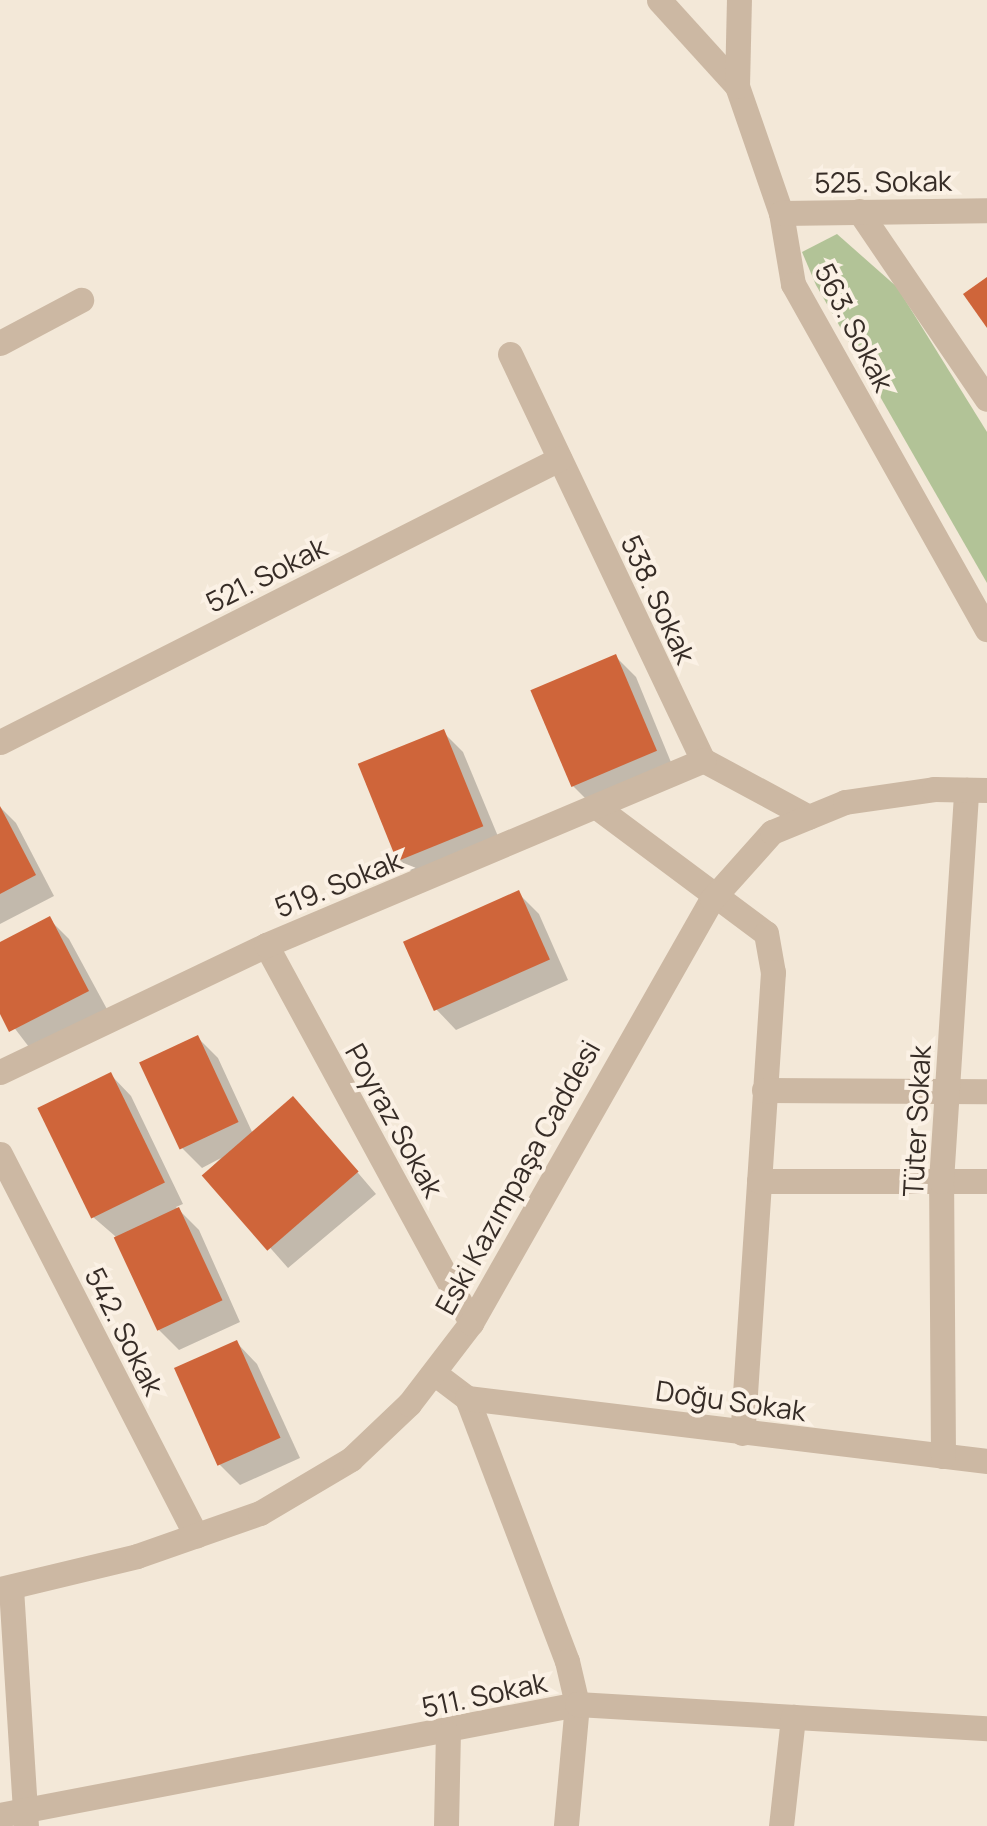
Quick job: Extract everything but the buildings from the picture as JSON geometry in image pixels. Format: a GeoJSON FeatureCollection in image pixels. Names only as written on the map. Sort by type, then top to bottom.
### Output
{"type":"FeatureCollection","features":[{"type":"Feature","properties":{"kind":"street","name":"563. Sokak"},"geometry":{"type":"LineString","coordinates":[[659,0],[737,86],[781,213],[793,284],[987,629]]}},
{"type":"Feature","properties":{"kind":"street"},"geometry":{"type":"LineString","coordinates":[[737,86],[740,0]]}},
{"type":"Feature","properties":{"kind":"street","name":"525. Sokak"},"geometry":{"type":"LineString","coordinates":[[781,213],[987,210]]}},
{"type":"Feature","properties":{"kind":"street"},"geometry":{"type":"LineString","coordinates":[[860,212],[987,399]]}},
{"type":"Feature","properties":{"kind":"street"},"geometry":{"type":"LineString","coordinates":[[0,343],[81,300]]}},
{"type":"Feature","properties":{"kind":"street","name":"538. Sokak"},"geometry":{"type":"LineString","coordinates":[[510,354],[703,760]]}},
{"type":"Feature","properties":{"kind":"street","name":"521. Sokak"},"geometry":{"type":"LineString","coordinates":[[0,742],[559,459]]}},
{"type":"Feature","properties":{"kind":"street"},"geometry":{"type":"LineString","coordinates":[[703,760],[809,816]]}},
{"type":"Feature","properties":{"kind":"street","name":"519. Sokak"},"geometry":{"type":"LineString","coordinates":[[0,1072],[266,945],[598,808],[703,760]]}},
{"type":"Feature","properties":{"kind":"street","name":"Eski Kazımpaşa Caddesi"},"geometry":{"type":"LineString","coordinates":[[5,1589],[196,1536],[260,1514],[351,1459],[434,1373],[471,1324],[717,894],[772,832],[844,802],[976,790]]}},
{"type":"Feature","properties":{"kind":"street","name":"Tüter Sokak"},"geometry":{"type":"LineString","coordinates":[[942,1456],[941,1181],[976,790]]}},
{"type":"Feature","properties":{"kind":"street"},"geometry":{"type":"LineString","coordinates":[[598,808],[766,933],[773,972],[742,1433]]}},
{"type":"Feature","properties":{"kind":"street","name":"Poyraz Sokak"},"geometry":{"type":"LineString","coordinates":[[266,945],[471,1324]]}},
{"type":"Feature","properties":{"kind":"street"},"geometry":{"type":"LineString","coordinates":[[764,1090],[987,1090]]}},
{"type":"Feature","properties":{"kind":"street","name":"542. Sokak"},"geometry":{"type":"LineString","coordinates":[[0,1154],[196,1536]]}},
{"type":"Feature","properties":{"kind":"street"},"geometry":{"type":"LineString","coordinates":[[758,1180],[987,1181]]}},
{"type":"Feature","properties":{"kind":"street"},"geometry":{"type":"LineString","coordinates":[[434,1373],[466,1398],[568,1662],[577,1704],[566,1826]]}},
{"type":"Feature","properties":{"kind":"street","name":"Doğu Sokak"},"geometry":{"type":"LineString","coordinates":[[466,1398],[987,1461]]}},
{"type":"Feature","properties":{"kind":"street"},"geometry":{"type":"LineString","coordinates":[[5,1589],[17,1818]]}},
{"type":"Feature","properties":{"kind":"street","name":"511. Sokak"},"geometry":{"type":"LineString","coordinates":[[17,1818],[448,1734],[577,1704],[987,1728]]}},
{"type":"Feature","properties":{"kind":"street"},"geometry":{"type":"LineString","coordinates":[[781,1826],[793,1717]]}},
{"type":"Feature","properties":{"kind":"street"},"geometry":{"type":"LineString","coordinates":[[446,1826],[448,1734]]}},
{"type":"Feature","properties":{"kind":"green space"},"geometry":{"type":"Polygon","coordinates":[[[837,234],[897,287],[987,432],[987,583],[816,285],[802,252],[837,234]]]}}]}
